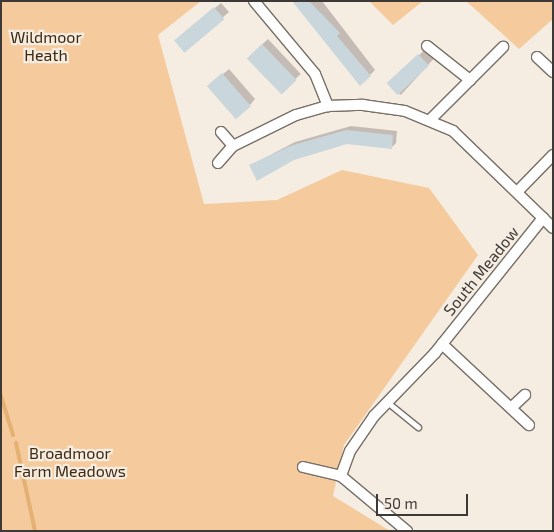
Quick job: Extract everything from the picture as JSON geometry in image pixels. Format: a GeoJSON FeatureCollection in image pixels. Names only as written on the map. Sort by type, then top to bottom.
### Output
{"type":"FeatureCollection","features":[{"type":"Feature","properties":{"kind":"street"},"geometry":{"type":"LineString","coordinates":[[254,1],[315,74],[328,106]]}},
{"type":"Feature","properties":{"kind":"street"},"geometry":{"type":"LineString","coordinates":[[427,46],[470,80]]}},
{"type":"Feature","properties":{"kind":"street"},"geometry":{"type":"LineString","coordinates":[[430,120],[503,47]]}},
{"type":"Feature","properties":{"kind":"street"},"geometry":{"type":"LineString","coordinates":[[537,57],[551,67]]}},
{"type":"Feature","properties":{"kind":"street"},"geometry":{"type":"LineString","coordinates":[[218,163],[233,146],[296,115],[328,106],[364,104],[430,120],[453,131],[553,228]]}},
{"type":"Feature","properties":{"kind":"street"},"geometry":{"type":"LineString","coordinates":[[221,132],[233,146]]}},
{"type":"Feature","properties":{"kind":"street"},"geometry":{"type":"LineString","coordinates":[[517,192],[553,155]]}},
{"type":"Feature","properties":{"kind":"street","name":"South Meadow"},"geometry":{"type":"LineString","coordinates":[[341,476],[350,451],[386,402],[442,344],[543,218]]}},
{"type":"Feature","properties":{"kind":"street"},"geometry":{"type":"LineString","coordinates":[[442,344],[529,424]]}},
{"type":"Feature","properties":{"kind":"street"},"geometry":{"type":"LineString","coordinates":[[512,407],[525,396]]}},
{"type":"Feature","properties":{"kind":"street"},"geometry":{"type":"LineString","coordinates":[[303,467],[341,476],[407,531]]}},
{"type":"Feature","properties":{"kind":"lane"},"geometry":{"type":"LineString","coordinates":[[386,402],[418,428]]}},
{"type":"Feature","properties":{"kind":"green space"},"geometry":{"type":"Polygon","coordinates":[[[1,1],[201,1],[158,35],[204,204],[277,200],[342,170],[429,188],[478,255],[344,445],[333,496],[390,531],[1,531],[1,1]]]}},
{"type":"Feature","properties":{"kind":"green space"},"geometry":{"type":"Polygon","coordinates":[[[369,1],[423,1],[393,25],[369,1]]]}},
{"type":"Feature","properties":{"kind":"green space"},"geometry":{"type":"Polygon","coordinates":[[[466,1],[553,1],[553,19],[519,49],[466,1]]]}},
{"type":"Feature","properties":{"kind":"building"},"geometry":{"type":"Polygon","coordinates":[[[292,1],[309,1],[340,33],[337,36],[371,76],[360,86],[292,1]]]}},
{"type":"Feature","properties":{"kind":"building"},"geometry":{"type":"Polygon","coordinates":[[[214,7],[224,19],[184,53],[174,40],[214,7]]]}},
{"type":"Feature","properties":{"kind":"building"},"geometry":{"type":"Polygon","coordinates":[[[262,44],[297,80],[282,95],[247,59],[262,44]]]}},
{"type":"Feature","properties":{"kind":"building"},"geometry":{"type":"Polygon","coordinates":[[[418,54],[429,66],[397,95],[387,83],[418,54]]]}},
{"type":"Feature","properties":{"kind":"building"},"geometry":{"type":"Polygon","coordinates":[[[222,73],[251,106],[236,119],[207,86],[222,73]]]}},
{"type":"Feature","properties":{"kind":"building"},"geometry":{"type":"Polygon","coordinates":[[[346,130],[393,135],[392,149],[347,144],[294,160],[257,181],[249,165],[290,146],[346,130]]]}},
{"type":"Feature","properties":{"kind":"waterway"},"geometry":{"type":"LineString","coordinates":[[1,396],[13,435]]}},
{"type":"Feature","properties":{"kind":"waterway"},"geometry":{"type":"LineString","coordinates":[[16,443],[35,531]]}},
{"type":"Feature","properties":{"kind":"park label","name":"Wildmoor Heath"},"geometry":{"type":"Point","coordinates":[46,46]}},
{"type":"Feature","properties":{"kind":"park label","name":"Broadmoor Farm Meadows"},"geometry":{"type":"Point","coordinates":[70,462]}}]}
